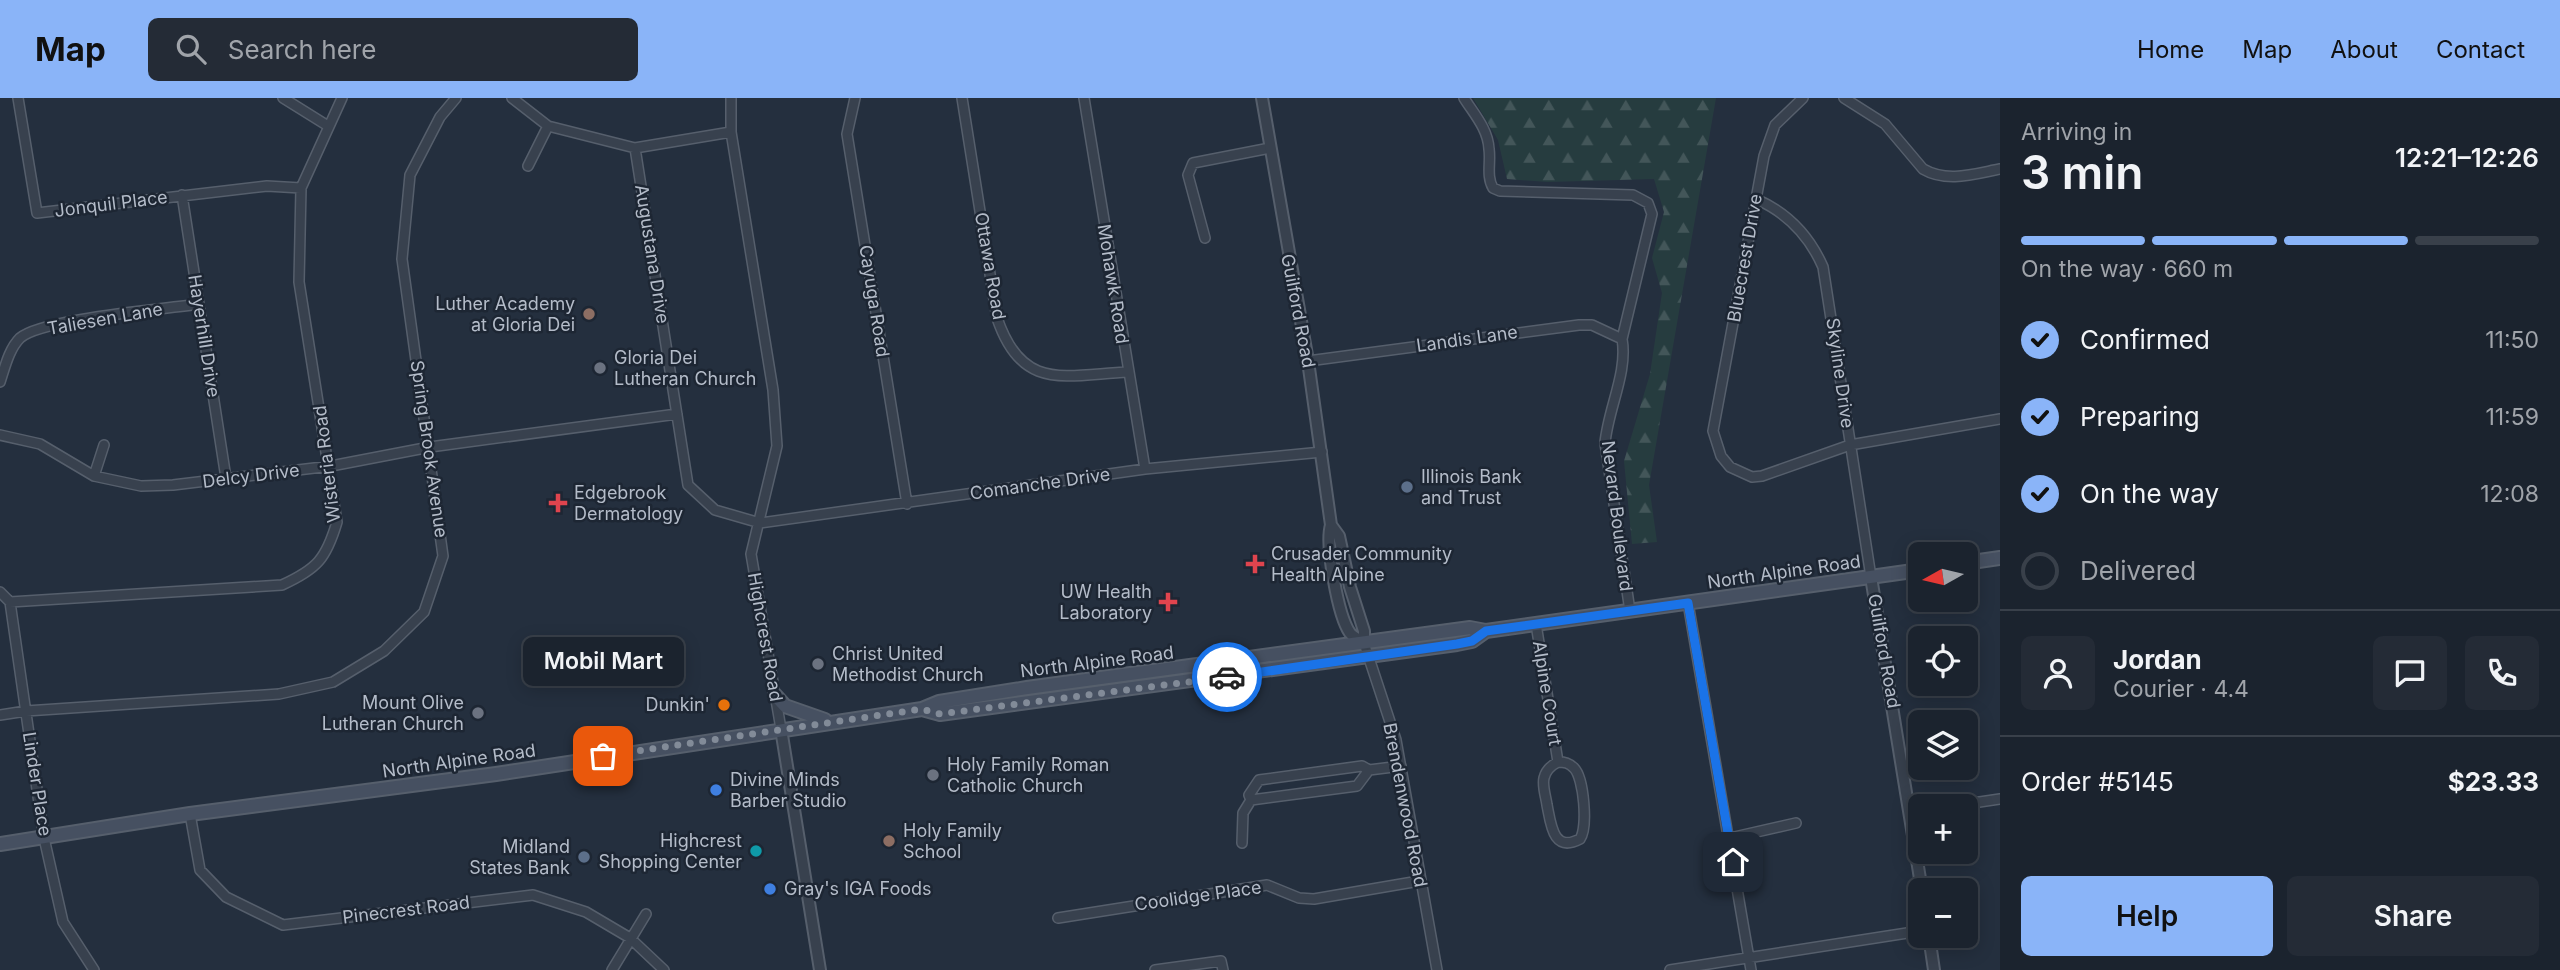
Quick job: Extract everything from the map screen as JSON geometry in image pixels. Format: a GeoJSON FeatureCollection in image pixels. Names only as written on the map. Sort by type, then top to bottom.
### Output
{"type":"FeatureCollection","features":[{"type":"Feature","properties":{"kind":"main road"},"geometry":{"type":"LineString","coordinates":[[1978,561],[2000,558]]}},
{"type":"Feature","properties":{"kind":"main road","name":"North Alpine Road"},"geometry":{"type":"LineString","coordinates":[[0,844],[190,814],[496,775],[922,709],[939,702],[1027,688],[1470,628],[1486,631],[1908,571]]}},
{"type":"Feature","properties":{"kind":"main road","name":"North Alpine Road"},"geometry":{"type":"LineString","coordinates":[[922,709],[940,714],[1369,657],[1472,641],[1486,631]]}},
{"type":"Feature","properties":{"kind":"main road"},"geometry":{"type":"LineString","coordinates":[[775,695],[788,708],[832,722]]}},
{"type":"Feature","properties":{"kind":"street","name":"Jonquil Place"},"geometry":{"type":"LineString","coordinates":[[18,98],[37,213],[267,186],[301,188]]}},
{"type":"Feature","properties":{"kind":"street"},"geometry":{"type":"LineString","coordinates":[[283,98],[328,126]]}},
{"type":"Feature","properties":{"kind":"street","name":"Wisteria Road"},"geometry":{"type":"LineString","coordinates":[[10,602],[282,585],[309,573],[329,551],[337,522],[331,467],[299,282],[301,188],[342,98]]}},
{"type":"Feature","properties":{"kind":"street","name":"Spring Brook Avenue"},"geometry":{"type":"LineString","coordinates":[[0,715],[26,710],[279,694],[333,682],[384,651],[424,612],[443,556],[402,260],[410,175],[440,117],[456,98]]}},
{"type":"Feature","properties":{"kind":"street"},"geometry":{"type":"LineString","coordinates":[[512,98],[548,126],[635,148],[732,132]]}},
{"type":"Feature","properties":{"kind":"street","name":"Highcrest Road"},"geometry":{"type":"LineString","coordinates":[[732,98],[732,132],[773,390],[777,446],[751,554],[820,970]]}},
{"type":"Feature","properties":{"kind":"street","name":"Cayuga Road"},"geometry":{"type":"LineString","coordinates":[[855,98],[847,134],[907,503]]}},
{"type":"Feature","properties":{"kind":"street","name":"Ottawa Road"},"geometry":{"type":"LineString","coordinates":[[962,98],[997,318],[1009,345],[1022,362],[1048,375],[1128,372]]}},
{"type":"Feature","properties":{"kind":"street","name":"Mohawk Road"},"geometry":{"type":"LineString","coordinates":[[1083,98],[1145,469]]}},
{"type":"Feature","properties":{"kind":"street","name":"Guilford Road"},"geometry":{"type":"LineString","coordinates":[[1262,98],[1308,361],[1331,525],[1339,536],[1350,587],[1364,631],[1364,643]]}},
{"type":"Feature","properties":{"kind":"street","name":"Nevard Boulevard"},"geometry":{"type":"LineString","coordinates":[[1464,98],[1486,132],[1489,180],[1493,188],[1500,191],[1633,195],[1648,204],[1651,214],[1649,228],[1622,339],[1623,359],[1607,422],[1605,443],[1630,611]]}},
{"type":"Feature","properties":{"kind":"street","name":"Bluecrest Drive"},"geometry":{"type":"LineString","coordinates":[[1803,98],[1783,114],[1768,140],[1713,431],[1721,456],[1730,467],[1752,477],[1776,472],[1850,444]]}},
{"type":"Feature","properties":{"kind":"street"},"geometry":{"type":"LineString","coordinates":[[1844,98],[1885,124],[1923,169],[1931,174],[1945,177],[2000,169]]}},
{"type":"Feature","properties":{"kind":"street"},"geometry":{"type":"LineString","coordinates":[[528,166],[548,126]]}},
{"type":"Feature","properties":{"kind":"street","name":"Augustana Drive"},"geometry":{"type":"LineString","coordinates":[[635,148],[688,485],[715,510],[760,523]]}},
{"type":"Feature","properties":{"kind":"street"},"geometry":{"type":"LineString","coordinates":[[1205,238],[1188,175],[1193,163],[1270,148]]}},
{"type":"Feature","properties":{"kind":"street","name":"Hayerhill Drive"},"geometry":{"type":"LineString","coordinates":[[182,195],[226,478]]}},
{"type":"Feature","properties":{"kind":"street","name":"Skyline Drive"},"geometry":{"type":"LineString","coordinates":[[1756,199],[1774,207],[1799,228],[1823,267],[1871,577]]}},
{"type":"Feature","properties":{"kind":"street","name":"Taliesen Lane"},"geometry":{"type":"LineString","coordinates":[[0,382],[8,357],[21,338],[51,326],[199,304]]}},
{"type":"Feature","properties":{"kind":"street","name":"Landis Lane"},"geometry":{"type":"LineString","coordinates":[[1308,361],[1579,325],[1592,325],[1622,339]]}},
{"type":"Feature","properties":{"kind":"street","name":"Delcy Drive"},"geometry":{"type":"LineString","coordinates":[[0,435],[40,444],[94,476],[141,486],[331,467],[430,447],[677,414]]}},
{"type":"Feature","properties":{"kind":"street"},"geometry":{"type":"LineString","coordinates":[[1850,444],[2000,419]]}},
{"type":"Feature","properties":{"kind":"street"},"geometry":{"type":"LineString","coordinates":[[94,476],[104,445]]}},
{"type":"Feature","properties":{"kind":"street","name":"Comanche Drive"},"geometry":{"type":"LineString","coordinates":[[760,523],[1145,469],[1322,452]]}},
{"type":"Feature","properties":{"kind":"street","name":"Guilford Road"},"geometry":{"type":"LineString","coordinates":[[1871,577],[1913,794]]}},
{"type":"Feature","properties":{"kind":"street"},"geometry":{"type":"LineString","coordinates":[[0,592],[10,602]]}},
{"type":"Feature","properties":{"kind":"street","name":"Linder Place"},"geometry":{"type":"LineString","coordinates":[[10,602],[44,838],[63,922],[94,970]]}},
{"type":"Feature","properties":{"kind":"street"},"geometry":{"type":"LineString","coordinates":[[1688,603],[1751,970]]}},
{"type":"Feature","properties":{"kind":"street","name":"Alpine Court"},"geometry":{"type":"LineString","coordinates":[[1536,624],[1558,762]]}},
{"type":"Feature","properties":{"kind":"street","name":"Brendenwood Road"},"geometry":{"type":"LineString","coordinates":[[1364,643],[1401,766],[1419,881],[1437,970]]}},
{"type":"Feature","properties":{"kind":"street","name":"Alpine Court"},"geometry":{"type":"LineString","coordinates":[[1558,762],[1570,764],[1578,774],[1586,825],[1580,839],[1567,844],[1558,841],[1552,832],[1543,781],[1547,771],[1558,762]]}},
{"type":"Feature","properties":{"kind":"street"},"geometry":{"type":"LineString","coordinates":[[1242,843],[1243,813],[1251,800],[1249,795],[1259,780],[1362,766],[1369,770],[1401,766]]}},
{"type":"Feature","properties":{"kind":"street"},"geometry":{"type":"LineString","coordinates":[[1251,800],[1357,786],[1369,770]]}},
{"type":"Feature","properties":{"kind":"street"},"geometry":{"type":"LineString","coordinates":[[1978,802],[2000,799]]}},
{"type":"Feature","properties":{"kind":"street","name":"Pinecrest Road"},"geometry":{"type":"LineString","coordinates":[[190,814],[200,870],[226,897],[283,925],[533,895],[586,912],[630,938],[664,970]]}},
{"type":"Feature","properties":{"kind":"street"},"geometry":{"type":"LineString","coordinates":[[1730,838],[1796,823]]}},
{"type":"Feature","properties":{"kind":"street","name":"Coolidge Place"},"geometry":{"type":"LineString","coordinates":[[1058,918],[1267,885],[1299,898],[1314,899],[1419,881]]}},
{"type":"Feature","properties":{"kind":"street"},"geometry":{"type":"LineString","coordinates":[[612,970],[646,914]]}},
{"type":"Feature","properties":{"kind":"street"},"geometry":{"type":"LineString","coordinates":[[1670,970],[1908,933]]}},
{"type":"Feature","properties":{"kind":"street"},"geometry":{"type":"LineString","coordinates":[[1931,948],[1934,970]]}},
{"type":"Feature","properties":{"kind":"street"},"geometry":{"type":"LineString","coordinates":[[1155,970],[1222,965]]}},
{"type":"Feature","properties":{"kind":"green space"},"geometry":{"type":"Polygon","coordinates":[[[1473,98],[1716,98],[1649,485],[1657,542],[1632,544],[1624,461],[1650,374],[1662,293],[1652,258],[1664,212],[1654,179],[1548,182],[1507,179],[1498,140],[1473,98]]]}},
{"type":"Feature","properties":{"kind":"way so far"},"geometry":{"type":"LineString","coordinates":[[603,756],[922,709],[940,714],[1117,689],[1227,677]]}},
{"type":"Feature","properties":{"kind":"place","name":"Luther Academy at Gloria Dei"},"geometry":{"type":"Point","coordinates":[589,314]}},
{"type":"Feature","properties":{"kind":"place","name":"Gloria Dei Lutheran Church"},"geometry":{"type":"Point","coordinates":[600,368]}},
{"type":"Feature","properties":{"kind":"place","name":"Illinois Bank and Trust"},"geometry":{"type":"Point","coordinates":[1407,487]}},
{"type":"Feature","properties":{"kind":"place","name":"Edgebrook Dermatology"},"geometry":{"type":"Point","coordinates":[558,503]}},
{"type":"Feature","properties":{"kind":"place","name":"Crusader Community Health Alpine"},"geometry":{"type":"Point","coordinates":[1255,564]}},
{"type":"Feature","properties":{"kind":"place","name":"UW Health Laboratory"},"geometry":{"type":"Point","coordinates":[1168,602]}},
{"type":"Feature","properties":{"kind":"place","name":"Christ United Methodist Church"},"geometry":{"type":"Point","coordinates":[818,664]}},
{"type":"Feature","properties":{"kind":"place","name":"Dunkin'"},"geometry":{"type":"Point","coordinates":[724,705]}},
{"type":"Feature","properties":{"kind":"place","name":"Mount Olive Lutheran Church"},"geometry":{"type":"Point","coordinates":[478,713]}},
{"type":"Feature","properties":{"kind":"place","name":"Mobil Mart"},"geometry":{"type":"Point","coordinates":[603,756]}},
{"type":"Feature","properties":{"kind":"place","name":"Holy Family Roman Catholic Church"},"geometry":{"type":"Point","coordinates":[933,775]}},
{"type":"Feature","properties":{"kind":"place","name":"Divine Minds Barber Studio"},"geometry":{"type":"Point","coordinates":[716,790]}},
{"type":"Feature","properties":{"kind":"place","name":"Holy Family School"},"geometry":{"type":"Point","coordinates":[889,841]}},
{"type":"Feature","properties":{"kind":"place","name":"Highcrest Shopping Center"},"geometry":{"type":"Point","coordinates":[756,851]}},
{"type":"Feature","properties":{"kind":"place","name":"Midland States Bank"},"geometry":{"type":"Point","coordinates":[584,857]}},
{"type":"Feature","properties":{"kind":"place","name":"Gray's IGA Foods"},"geometry":{"type":"Point","coordinates":[770,889]}},
{"type":"Feature","properties":{"kind":"route"},"geometry":{"type":"LineString","coordinates":[[1227,677],[1457,644],[1472,641],[1486,631],[1688,603],[1733,862]]}}]}
